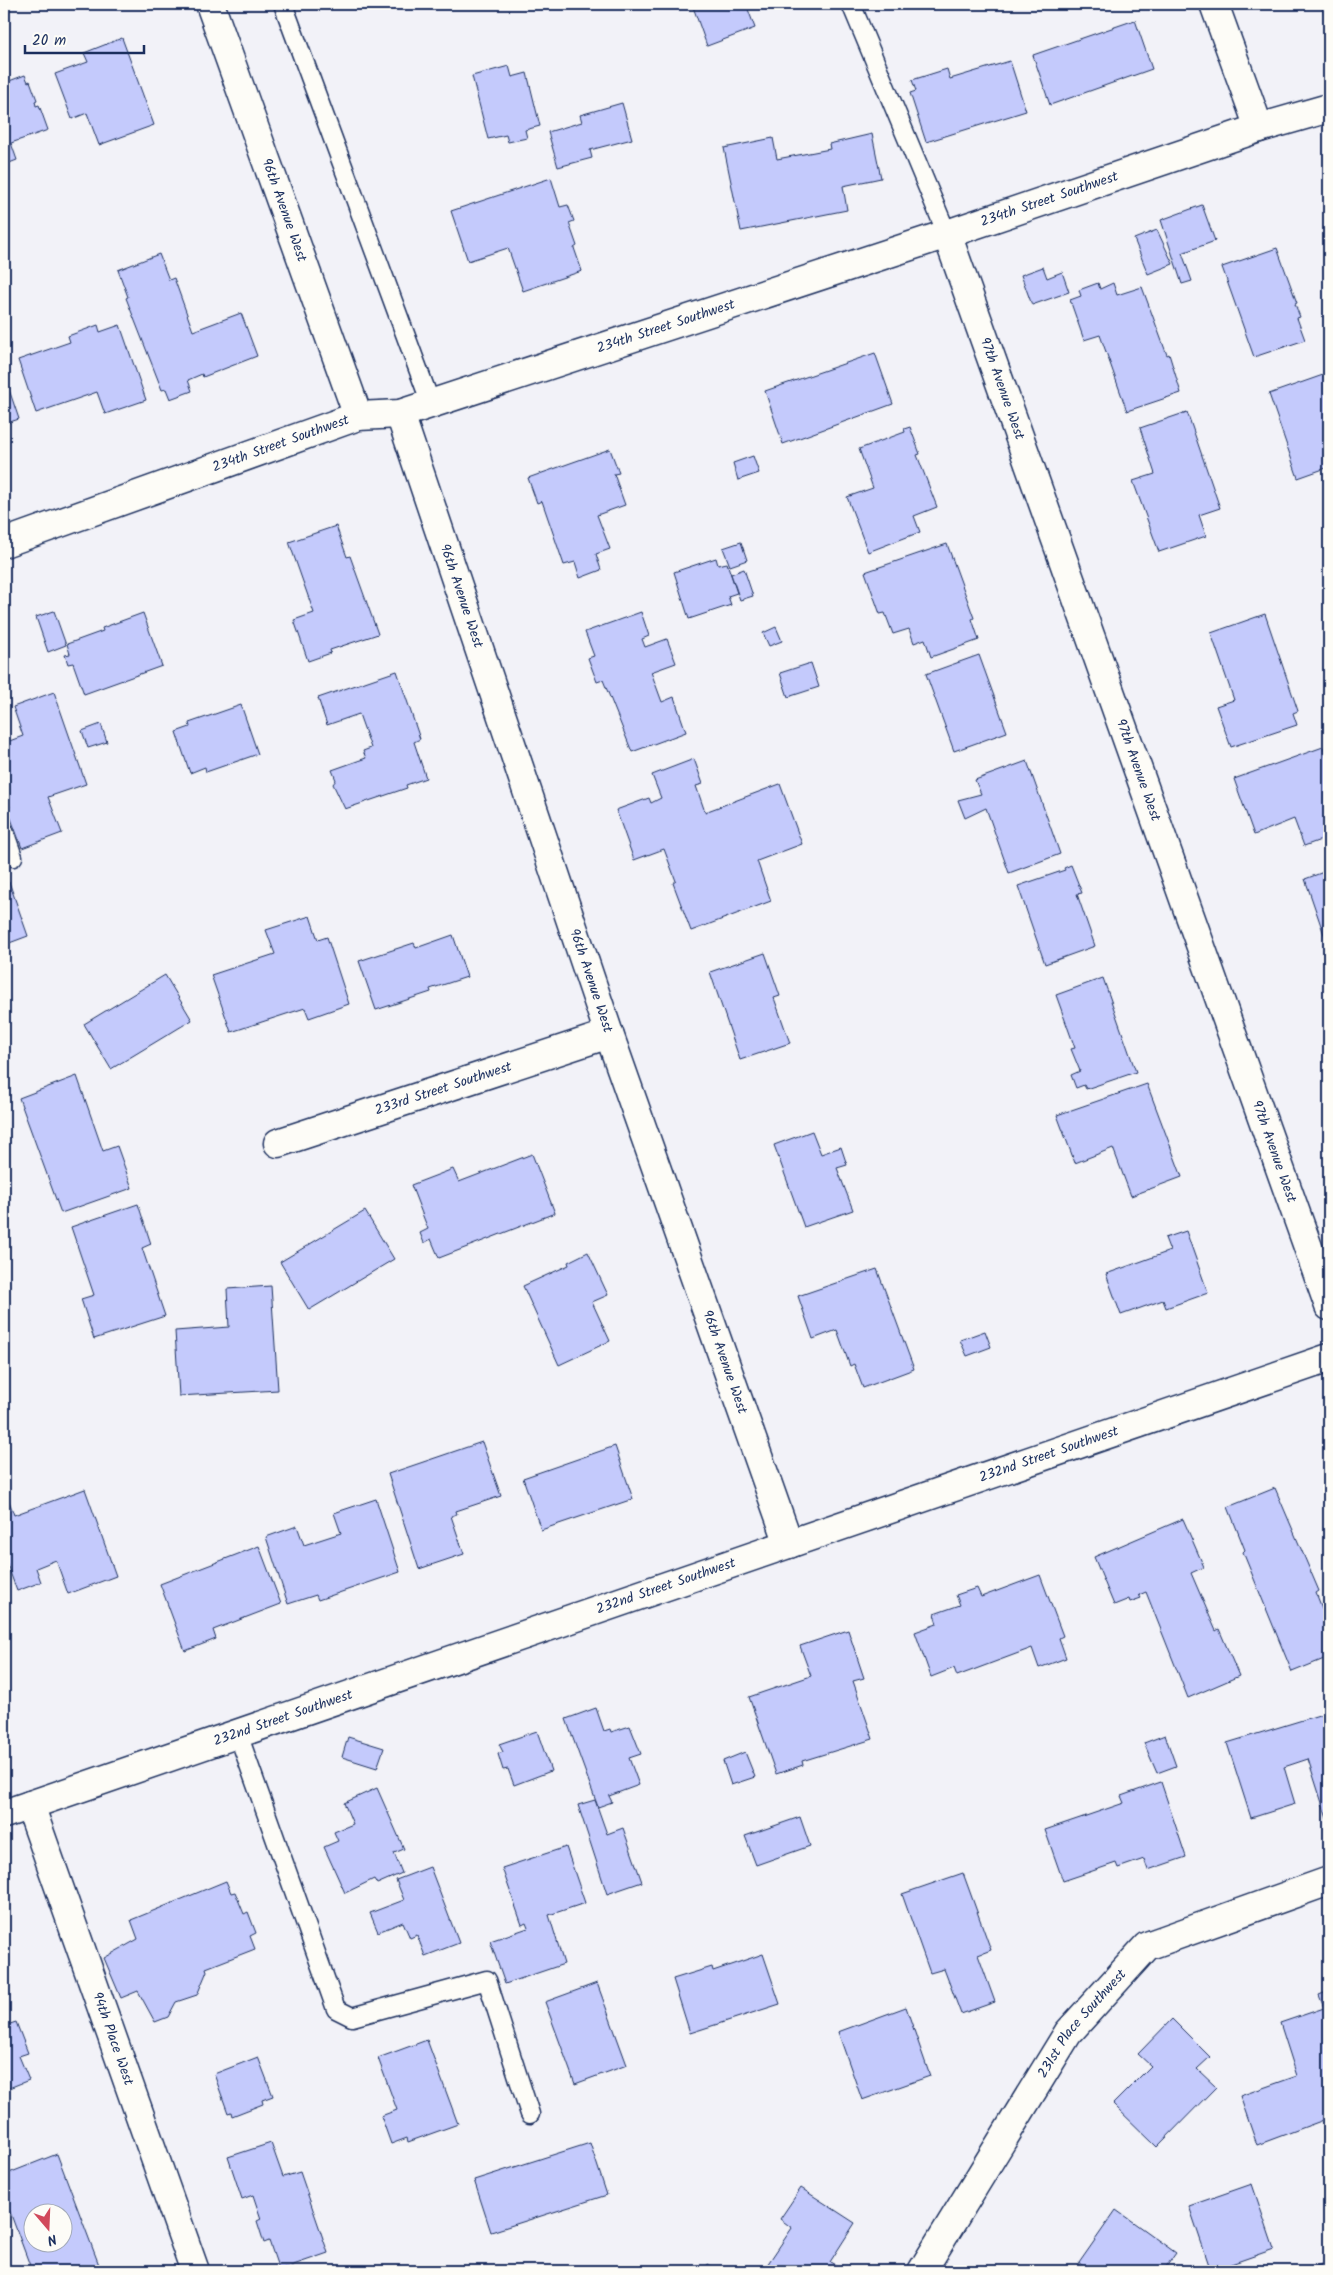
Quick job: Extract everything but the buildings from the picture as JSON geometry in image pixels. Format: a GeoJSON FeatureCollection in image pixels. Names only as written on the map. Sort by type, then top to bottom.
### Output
{"type":"FeatureCollection","features":[{"type":"Feature","properties":{"kind":"street","name":"96th Avenue West"},"geometry":{"type":"LineString","coordinates":[[210,4],[358,416]]}},
{"type":"Feature","properties":{"kind":"street"},"geometry":{"type":"LineString","coordinates":[[1214,4],[1259,128]]}},
{"type":"Feature","properties":{"kind":"street","name":"234th Street Southwest"},"geometry":{"type":"LineString","coordinates":[[4,543],[358,416],[400,414],[947,234],[1259,128],[1329,108]]}},
{"type":"Feature","properties":{"kind":"street","name":"97th Avenue West"},"geometry":{"type":"LineString","coordinates":[[947,234],[1329,1306]]}},
{"type":"Feature","properties":{"kind":"street","name":"96th Avenue West"},"geometry":{"type":"LineString","coordinates":[[400,414],[609,1034],[789,1544]]}},
{"type":"Feature","properties":{"kind":"street","name":"233rd Street Southwest"},"geometry":{"type":"LineString","coordinates":[[278,1144],[609,1034]]}},
{"type":"Feature","properties":{"kind":"street","name":"232nd Street Southwest"},"geometry":{"type":"LineString","coordinates":[[4,1814],[1329,1358]]}},
{"type":"Feature","properties":{"kind":"street","name":"94th Place West"},"geometry":{"type":"LineString","coordinates":[[30,1805],[196,2271]]}},
{"type":"Feature","properties":{"kind":"street","name":"231st Place Southwest"},"geometry":{"type":"LineString","coordinates":[[922,2271],[1068,2034],[1147,1946],[1329,1882]]}},
{"type":"Feature","properties":{"kind":"lane"},"geometry":{"type":"LineString","coordinates":[[283,4],[430,404]]}},
{"type":"Feature","properties":{"kind":"lane"},"geometry":{"type":"LineString","coordinates":[[851,4],[947,234]]}},
{"type":"Feature","properties":{"kind":"lane"},"geometry":{"type":"LineString","coordinates":[[4,831],[13,857]]}},
{"type":"Feature","properties":{"kind":"lane"},"geometry":{"type":"LineString","coordinates":[[238,1734],[336,2009],[352,2017],[487,1980],[530,2114]]}}]}
